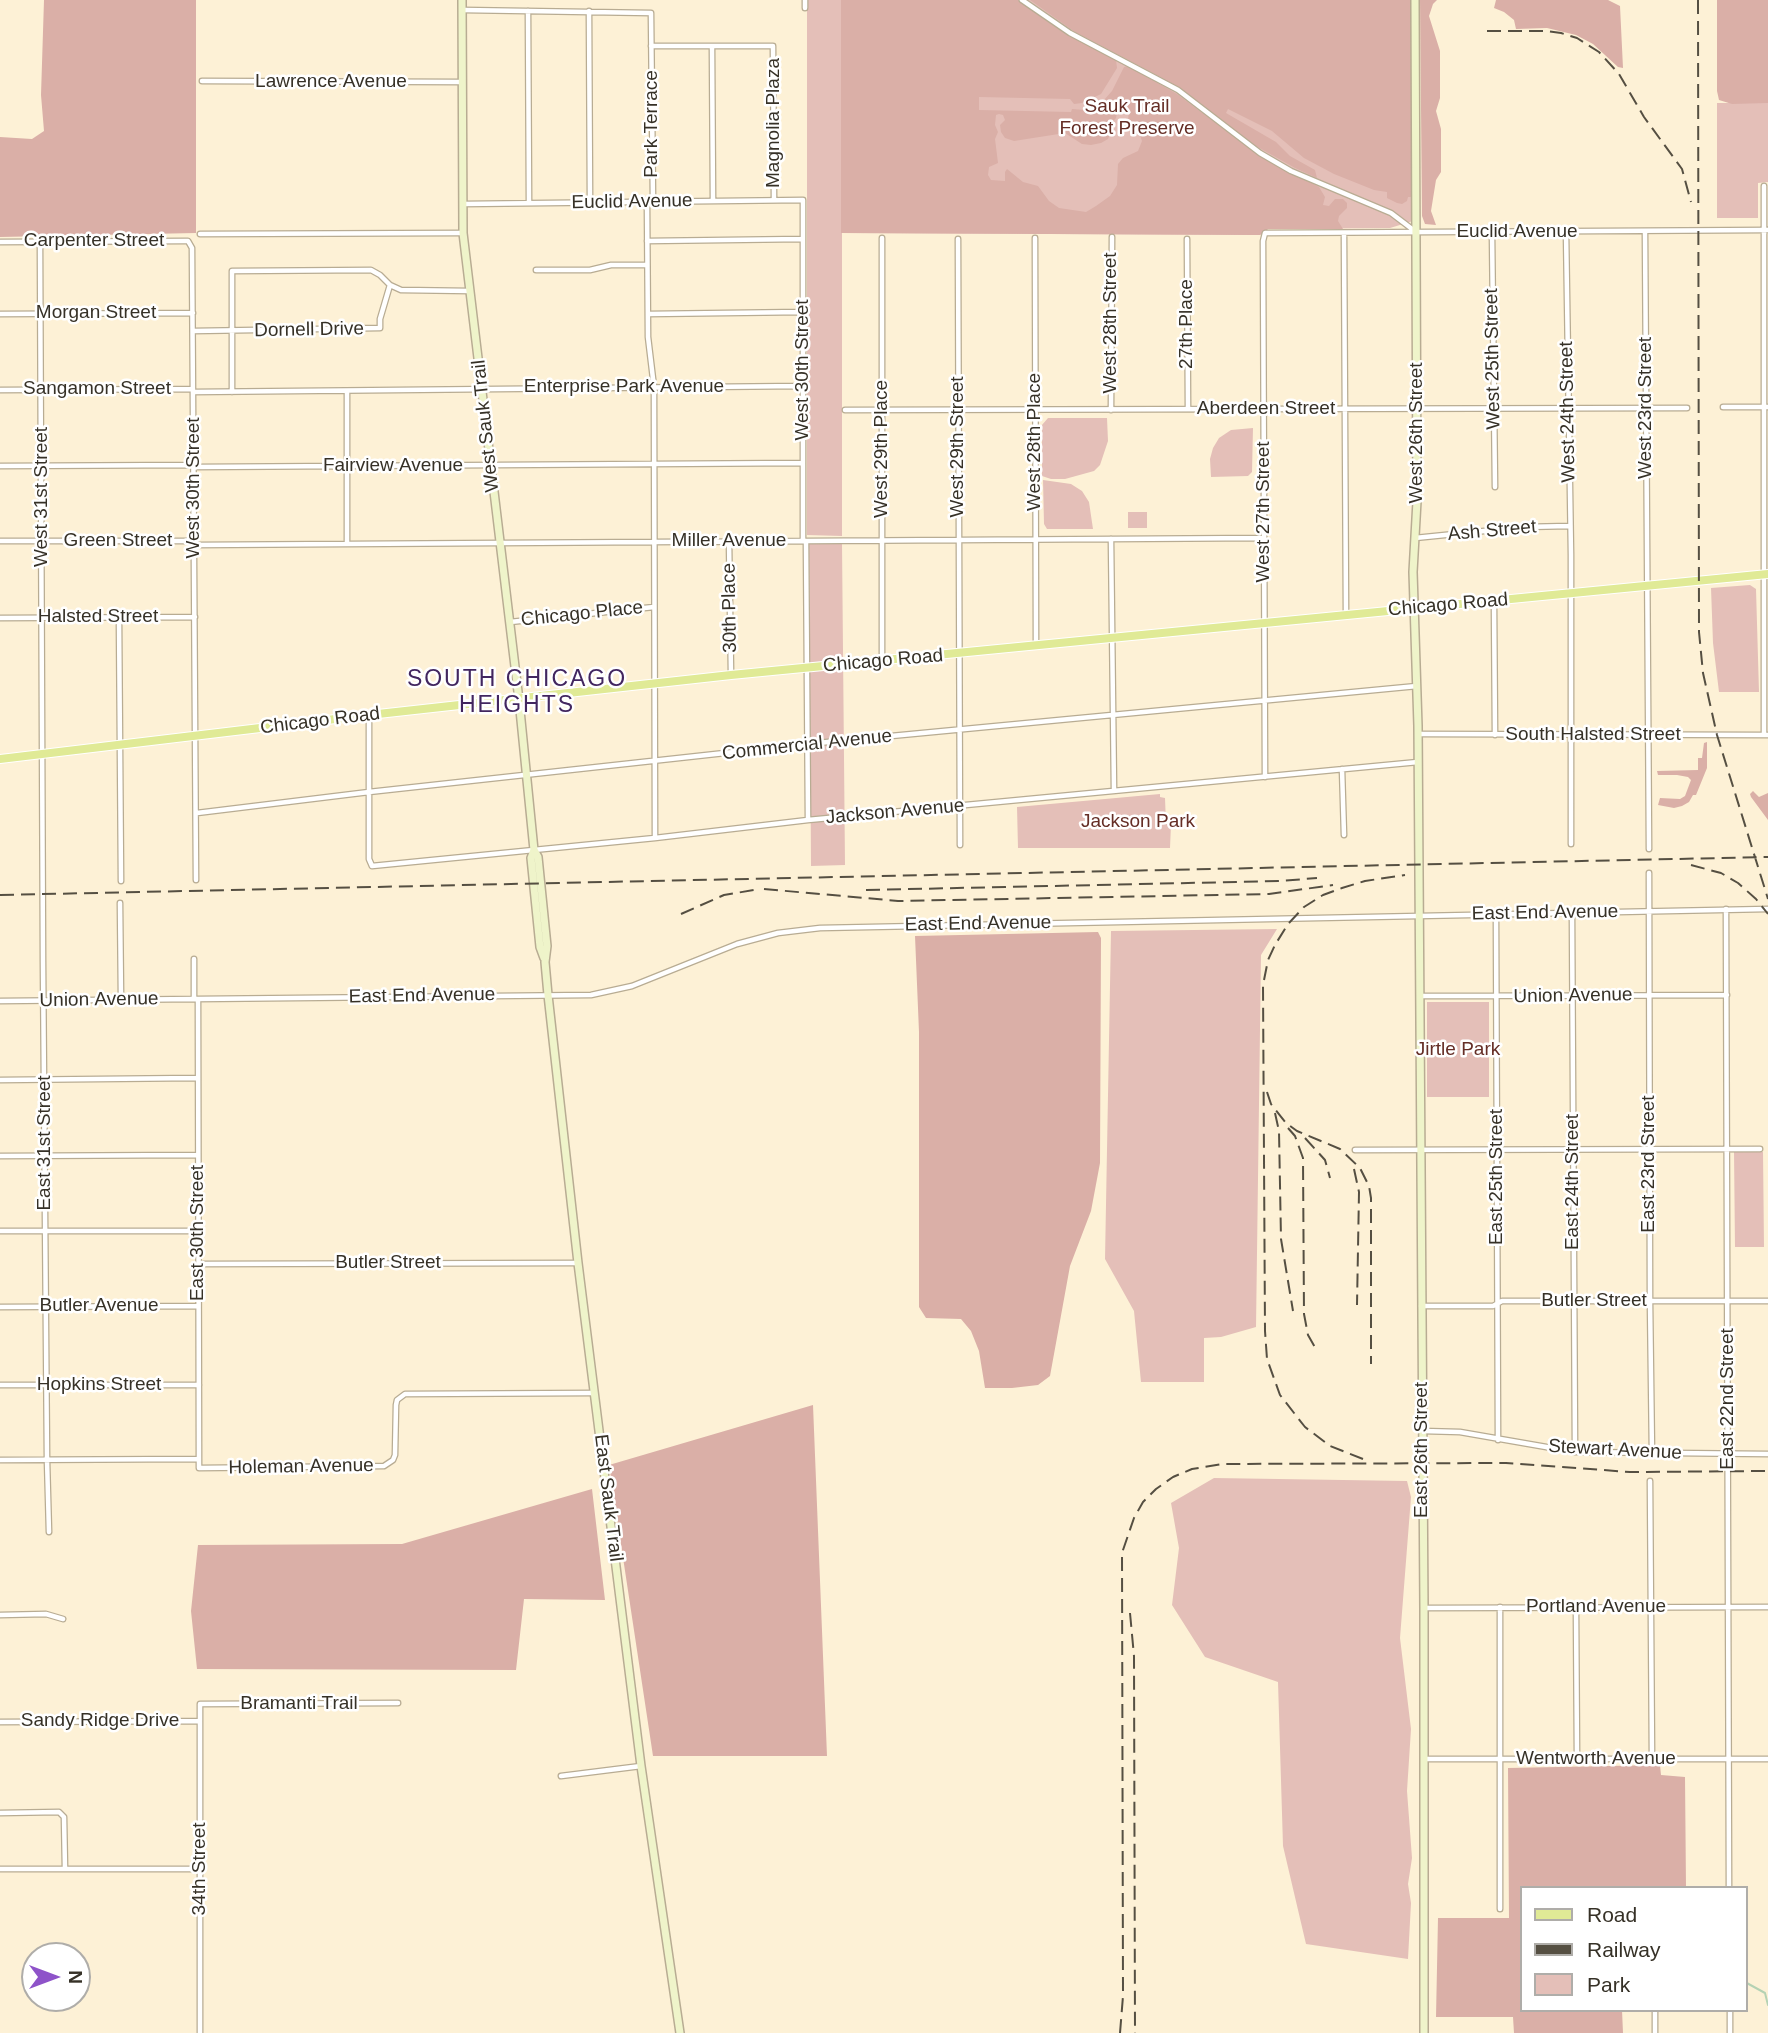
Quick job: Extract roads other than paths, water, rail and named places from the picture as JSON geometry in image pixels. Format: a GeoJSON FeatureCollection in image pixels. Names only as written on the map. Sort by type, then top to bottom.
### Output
{"type":"FeatureCollection","features":[{"type":"Feature","properties":{"kind":"main road","name":"West Sauk Trail"},"geometry":{"type":"LineString","coordinates":[[462,0],[463,233],[519,700],[534,850],[538,857],[537,884]]}},
{"type":"Feature","properties":{"kind":"main road","name":"West 26th Street"},"geometry":{"type":"LineString","coordinates":[[1415,0],[1417,409],[1413,572],[1418,686],[1420,866]]}},
{"type":"Feature","properties":{"kind":"main road","name":"Chicago Road"},"geometry":{"type":"LineString","coordinates":[[0,759],[731,675],[1765,575]]}},
{"type":"Feature","properties":{"kind":"main road","name":"East 26th Street"},"geometry":{"type":"LineString","coordinates":[[1420,866],[1424,2033]]}},
{"type":"Feature","properties":{"kind":"main road","name":"East Sauk Trail"},"geometry":{"type":"LineString","coordinates":[[537,884],[547,946],[545,962],[548,995],[578,1263],[640,1766],[680,2033]]}},
{"type":"Feature","properties":{"kind":"street"},"geometry":{"type":"LineString","coordinates":[[805,0],[805,8]]}},
{"type":"Feature","properties":{"kind":"street"},"geometry":{"type":"LineString","coordinates":[[1022,0],[1070,33],[1178,90],[1260,153],[1291,171],[1373,203],[1417,232]]}},
{"type":"Feature","properties":{"kind":"street"},"geometry":{"type":"LineString","coordinates":[[462,10],[589,12],[590,202]]}},
{"type":"Feature","properties":{"kind":"street"},"geometry":{"type":"LineString","coordinates":[[528,11],[529,203]]}},
{"type":"Feature","properties":{"kind":"street","name":"Park Terrace"},"geometry":{"type":"LineString","coordinates":[[589,12],[651,13],[650,202]]}},
{"type":"Feature","properties":{"kind":"street","name":"Park Terrace"},"geometry":{"type":"LineString","coordinates":[[652,46],[774,46]]}},
{"type":"Feature","properties":{"kind":"street"},"geometry":{"type":"LineString","coordinates":[[712,46],[713,201]]}},
{"type":"Feature","properties":{"kind":"street","name":"Magnolia Plaza"},"geometry":{"type":"LineString","coordinates":[[774,46],[774,200]]}},
{"type":"Feature","properties":{"kind":"street","name":"Lawrence Avenue"},"geometry":{"type":"LineString","coordinates":[[202,81],[461,82]]}},
{"type":"Feature","properties":{"kind":"street"},"geometry":{"type":"LineString","coordinates":[[1764,186],[1766,735]]}},
{"type":"Feature","properties":{"kind":"street","name":"Euclid Avenue"},"geometry":{"type":"LineString","coordinates":[[462,204],[803,200]]}},
{"type":"Feature","properties":{"kind":"street","name":"West 30th Street"},"geometry":{"type":"LineString","coordinates":[[803,200],[803,463],[808,820]]}},
{"type":"Feature","properties":{"kind":"street"},"geometry":{"type":"LineString","coordinates":[[650,202],[647,265],[648,337],[654,387],[655,838]]}},
{"type":"Feature","properties":{"kind":"street","name":"Euclid Avenue"},"geometry":{"type":"LineString","coordinates":[[1265,233],[1766,230]]}},
{"type":"Feature","properties":{"kind":"street","name":"West 24th Street"},"geometry":{"type":"LineString","coordinates":[[1566,231],[1571,593]]}},
{"type":"Feature","properties":{"kind":"street","name":"West 23rd Street"},"geometry":{"type":"LineString","coordinates":[[1645,231],[1648,586]]}},
{"type":"Feature","properties":{"kind":"street","name":"West 25th Street"},"geometry":{"type":"LineString","coordinates":[[1492,232],[1495,487]]}},
{"type":"Feature","properties":{"kind":"street"},"geometry":{"type":"LineString","coordinates":[[200,234],[463,233]]}},
{"type":"Feature","properties":{"kind":"street","name":"West 27th Street"},"geometry":{"type":"LineString","coordinates":[[1265,233],[1265,777]]}},
{"type":"Feature","properties":{"kind":"street"},"geometry":{"type":"LineString","coordinates":[[1344,233],[1346,615]]}},
{"type":"Feature","properties":{"kind":"street","name":"West 28th Street"},"geometry":{"type":"LineString","coordinates":[[1111,410],[1112,237]]}},
{"type":"Feature","properties":{"kind":"street","name":"West 29th Place"},"geometry":{"type":"LineString","coordinates":[[882,238],[882,661]]}},
{"type":"Feature","properties":{"kind":"street","name":"West 28th Place"},"geometry":{"type":"LineString","coordinates":[[1035,238],[1036,645]]}},
{"type":"Feature","properties":{"kind":"street"},"geometry":{"type":"LineString","coordinates":[[647,240],[803,239]]}},
{"type":"Feature","properties":{"kind":"street","name":"West 29th Street"},"geometry":{"type":"LineString","coordinates":[[958,239],[960,845]]}},
{"type":"Feature","properties":{"kind":"street","name":"27th Place"},"geometry":{"type":"LineString","coordinates":[[1187,239],[1188,409]]}},
{"type":"Feature","properties":{"kind":"street","name":"West 31st Street"},"geometry":{"type":"LineString","coordinates":[[40,241],[44,753]]}},
{"type":"Feature","properties":{"kind":"street","name":"West 30th Street"},"geometry":{"type":"LineString","coordinates":[[188,241],[192,248],[196,736]]}},
{"type":"Feature","properties":{"kind":"street","name":"Carpenter Street"},"geometry":{"type":"LineString","coordinates":[[0,242],[188,241]]}},
{"type":"Feature","properties":{"kind":"street"},"geometry":{"type":"LineString","coordinates":[[537,270],[590,270],[611,265],[647,265]]}},
{"type":"Feature","properties":{"kind":"street"},"geometry":{"type":"LineString","coordinates":[[232,392],[232,271],[370,271],[380,275],[390,285],[414,292],[470,292]]}},
{"type":"Feature","properties":{"kind":"street","name":"Dornell Drive"},"geometry":{"type":"LineString","coordinates":[[193,331],[380,328],[390,285]]}},
{"type":"Feature","properties":{"kind":"street"},"geometry":{"type":"LineString","coordinates":[[648,314],[803,312]]}},
{"type":"Feature","properties":{"kind":"street","name":"Morgan Street"},"geometry":{"type":"LineString","coordinates":[[0,314],[193,313]]}},
{"type":"Feature","properties":{"kind":"street","name":"Enterprise Park Avenue"},"geometry":{"type":"LineString","coordinates":[[193,391],[803,386]]}},
{"type":"Feature","properties":{"kind":"street","name":"Sangamon Street"},"geometry":{"type":"LineString","coordinates":[[0,390],[193,391]]}},
{"type":"Feature","properties":{"kind":"street"},"geometry":{"type":"LineString","coordinates":[[347,391],[347,543]]}},
{"type":"Feature","properties":{"kind":"street"},"geometry":{"type":"LineString","coordinates":[[1723,407],[1766,407]]}},
{"type":"Feature","properties":{"kind":"street","name":"Aberdeen Street"},"geometry":{"type":"LineString","coordinates":[[845,410],[1687,408]]}},
{"type":"Feature","properties":{"kind":"street","name":"Fairview Avenue"},"geometry":{"type":"LineString","coordinates":[[0,466],[347,467],[803,463]]}},
{"type":"Feature","properties":{"kind":"street","name":"Ash Street"},"geometry":{"type":"LineString","coordinates":[[1415,538],[1524,527],[1569,526]]}},
{"type":"Feature","properties":{"kind":"street","name":"Miller Avenue"},"geometry":{"type":"LineString","coordinates":[[195,543],[1264,538]]}},
{"type":"Feature","properties":{"kind":"street"},"geometry":{"type":"LineString","coordinates":[[1111,539],[1114,791]]}},
{"type":"Feature","properties":{"kind":"street","name":"30th Place"},"geometry":{"type":"LineString","coordinates":[[729,540],[731,675]]}},
{"type":"Feature","properties":{"kind":"street","name":"Green Street"},"geometry":{"type":"LineString","coordinates":[[0,541],[195,543]]}},
{"type":"Feature","properties":{"kind":"street"},"geometry":{"type":"LineString","coordinates":[[1648,586],[1649,849]]}},
{"type":"Feature","properties":{"kind":"street"},"geometry":{"type":"LineString","coordinates":[[1571,593],[1572,844]]}},
{"type":"Feature","properties":{"kind":"street"},"geometry":{"type":"LineString","coordinates":[[1494,601],[1495,735]]}},
{"type":"Feature","properties":{"kind":"street","name":"Chicago Place"},"geometry":{"type":"LineString","coordinates":[[510,622],[654,607]]}},
{"type":"Feature","properties":{"kind":"street"},"geometry":{"type":"LineString","coordinates":[[119,617],[121,881]]}},
{"type":"Feature","properties":{"kind":"street","name":"Halsted Street"},"geometry":{"type":"LineString","coordinates":[[0,618],[195,617]]}},
{"type":"Feature","properties":{"kind":"street","name":"Commercial Avenue"},"geometry":{"type":"LineString","coordinates":[[197,813],[807,744],[1418,686]]}},
{"type":"Feature","properties":{"kind":"street"},"geometry":{"type":"LineString","coordinates":[[369,715],[369,792]]}},
{"type":"Feature","properties":{"kind":"street","name":"South Halsted Street"},"geometry":{"type":"LineString","coordinates":[[1418,734],[1766,735]]}},
{"type":"Feature","properties":{"kind":"street"},"geometry":{"type":"LineString","coordinates":[[196,736],[197,880]]}},
{"type":"Feature","properties":{"kind":"street","name":"East 31st Street"},"geometry":{"type":"LineString","coordinates":[[44,753],[46,1385],[50,1532]]}},
{"type":"Feature","properties":{"kind":"street","name":"Jackson Avenue"},"geometry":{"type":"LineString","coordinates":[[369,792],[369,859],[372,866],[808,820],[1419,761]]}},
{"type":"Feature","properties":{"kind":"street"},"geometry":{"type":"LineString","coordinates":[[1342,769],[1344,835]]}},
{"type":"Feature","properties":{"kind":"street","name":"East 23rd Street"},"geometry":{"type":"LineString","coordinates":[[1649,873],[1652,1454]]}},
{"type":"Feature","properties":{"kind":"street"},"geometry":{"type":"LineString","coordinates":[[120,903],[121,999]]}},
{"type":"Feature","properties":{"kind":"street","name":"East 22nd Street"},"geometry":{"type":"LineString","coordinates":[[1726,909],[1729,1886]]}},
{"type":"Feature","properties":{"kind":"street","name":"East End Avenue"},"geometry":{"type":"LineString","coordinates":[[196,999],[591,995],[632,986],[737,944],[778,933],[820,928],[1768,909]]}},
{"type":"Feature","properties":{"kind":"street","name":"East 24th Street"},"geometry":{"type":"LineString","coordinates":[[1572,912],[1575,1452]]}},
{"type":"Feature","properties":{"kind":"street","name":"East 25th Street"},"geometry":{"type":"LineString","coordinates":[[1496,914],[1498,1440]]}},
{"type":"Feature","properties":{"kind":"street","name":"East 30th Street"},"geometry":{"type":"LineString","coordinates":[[194,959],[199,1468]]}},
{"type":"Feature","properties":{"kind":"street","name":"Union Avenue"},"geometry":{"type":"LineString","coordinates":[[1420,996],[1727,995]]}},
{"type":"Feature","properties":{"kind":"street","name":"Union Avenue"},"geometry":{"type":"LineString","coordinates":[[0,1001],[196,999]]}},
{"type":"Feature","properties":{"kind":"street"},"geometry":{"type":"LineString","coordinates":[[0,1080],[197,1078]]}},
{"type":"Feature","properties":{"kind":"street"},"geometry":{"type":"LineString","coordinates":[[1355,1150],[1760,1149]]}},
{"type":"Feature","properties":{"kind":"street"},"geometry":{"type":"LineString","coordinates":[[0,1156],[197,1155]]}},
{"type":"Feature","properties":{"kind":"street"},"geometry":{"type":"LineString","coordinates":[[0,1231],[198,1231]]}},
{"type":"Feature","properties":{"kind":"street","name":"Butler Street"},"geometry":{"type":"LineString","coordinates":[[198,1264],[578,1263]]}},
{"type":"Feature","properties":{"kind":"street","name":"Butler Street"},"geometry":{"type":"LineString","coordinates":[[1421,1307],[1493,1306],[1502,1301],[1768,1301]]}},
{"type":"Feature","properties":{"kind":"street","name":"Butler Avenue"},"geometry":{"type":"LineString","coordinates":[[0,1307],[198,1306]]}},
{"type":"Feature","properties":{"kind":"street","name":"Hopkins Street"},"geometry":{"type":"LineString","coordinates":[[0,1385],[199,1385]]}},
{"type":"Feature","properties":{"kind":"street","name":"Holeman Avenue"},"geometry":{"type":"LineString","coordinates":[[199,1468],[384,1466],[393,1460],[395,1455],[396,1405],[397,1400],[405,1394],[594,1393]]}},
{"type":"Feature","properties":{"kind":"street","name":"Stewart Avenue"},"geometry":{"type":"LineString","coordinates":[[1422,1431],[1460,1432],[1575,1452],[1768,1454]]}},
{"type":"Feature","properties":{"kind":"street"},"geometry":{"type":"LineString","coordinates":[[0,1460],[199,1459]]}},
{"type":"Feature","properties":{"kind":"street"},"geometry":{"type":"LineString","coordinates":[[1650,1481],[1652,1760]]}},
{"type":"Feature","properties":{"kind":"street"},"geometry":{"type":"LineString","coordinates":[[1500,1607],[1500,1909]]}},
{"type":"Feature","properties":{"kind":"street"},"geometry":{"type":"LineString","coordinates":[[1576,1607],[1577,1760]]}},
{"type":"Feature","properties":{"kind":"street","name":"Portland Avenue"},"geometry":{"type":"LineString","coordinates":[[1424,1608],[1768,1607]]}},
{"type":"Feature","properties":{"kind":"street"},"geometry":{"type":"LineString","coordinates":[[0,1615],[46,1614],[63,1619]]}},
{"type":"Feature","properties":{"kind":"street","name":"Bramanti Trail"},"geometry":{"type":"LineString","coordinates":[[200,1704],[398,1703]]}},
{"type":"Feature","properties":{"kind":"street","name":"34th Street"},"geometry":{"type":"LineString","coordinates":[[200,1704],[200,2033]]}},
{"type":"Feature","properties":{"kind":"street","name":"Sandy Ridge Drive"},"geometry":{"type":"LineString","coordinates":[[0,1722],[200,1721]]}},
{"type":"Feature","properties":{"kind":"street","name":"Wentworth Avenue"},"geometry":{"type":"LineString","coordinates":[[1424,1759],[1768,1759]]}},
{"type":"Feature","properties":{"kind":"street"},"geometry":{"type":"LineString","coordinates":[[561,1776],[640,1766]]}},
{"type":"Feature","properties":{"kind":"street"},"geometry":{"type":"LineString","coordinates":[[0,1813],[60,1812],[64,1817],[65,1869]]}},
{"type":"Feature","properties":{"kind":"street"},"geometry":{"type":"LineString","coordinates":[[0,1870],[200,1869]]}},
{"type":"Feature","properties":{"kind":"street"},"geometry":{"type":"LineString","coordinates":[[1654,2012],[1655,2033]]}},
{"type":"Feature","properties":{"kind":"street"},"geometry":{"type":"LineString","coordinates":[[1730,2012],[1730,2033]]}},
{"type":"Feature","properties":{"kind":"waterway"},"geometry":{"type":"LineString","coordinates":[[1747,1983],[1765,1993],[1768,2005]]}},
{"type":"Feature","properties":{"kind":"railway"},"geometry":{"type":"LineString","coordinates":[[1698,0],[1699,632],[1703,673],[1717,735],[1768,899]]}},
{"type":"Feature","properties":{"kind":"railway"},"geometry":{"type":"LineString","coordinates":[[1487,31],[1561,33],[1577,38],[1599,52],[1619,74],[1644,117],[1682,169],[1691,202]]}},
{"type":"Feature","properties":{"kind":"railway"},"geometry":{"type":"LineString","coordinates":[[0,895],[1768,857]]}},
{"type":"Feature","properties":{"kind":"railway"},"geometry":{"type":"LineString","coordinates":[[1691,865],[1721,873],[1738,883],[1768,914]]}},
{"type":"Feature","properties":{"kind":"railway"},"geometry":{"type":"LineString","coordinates":[[1363,1459],[1330,1446],[1305,1427],[1280,1395],[1267,1359],[1263,985],[1268,960],[1275,945],[1288,924],[1304,907],[1323,895],[1342,888],[1365,881],[1405,875]]}},
{"type":"Feature","properties":{"kind":"railway"},"geometry":{"type":"LineString","coordinates":[[866,890],[1317,878]]}},
{"type":"Feature","properties":{"kind":"railway"},"geometry":{"type":"LineString","coordinates":[[764,889],[898,901],[1269,894],[1333,885]]}},
{"type":"Feature","properties":{"kind":"railway"},"geometry":{"type":"LineString","coordinates":[[681,914],[724,895],[760,889]]}},
{"type":"Feature","properties":{"kind":"railway"},"geometry":{"type":"LineString","coordinates":[[1267,1092],[1271,1104],[1286,1123],[1297,1131],[1340,1149],[1360,1168],[1369,1186],[1371,1364]]}},
{"type":"Feature","properties":{"kind":"railway"},"geometry":{"type":"LineString","coordinates":[[1275,1113],[1279,1131],[1281,1239],[1293,1311]]}},
{"type":"Feature","properties":{"kind":"railway"},"geometry":{"type":"LineString","coordinates":[[1288,1128],[1295,1136],[1303,1158],[1304,1314],[1308,1335],[1316,1349]]}},
{"type":"Feature","properties":{"kind":"railway"},"geometry":{"type":"LineString","coordinates":[[1305,1138],[1325,1160],[1330,1178]]}},
{"type":"Feature","properties":{"kind":"railway"},"geometry":{"type":"LineString","coordinates":[[1354,1169],[1359,1192],[1357,1305]]}},
{"type":"Feature","properties":{"kind":"railway"},"geometry":{"type":"LineString","coordinates":[[1120,2033],[1123,1996],[1122,1553],[1134,1518],[1143,1502],[1156,1489],[1173,1477],[1192,1469],[1223,1464],[1506,1463],[1630,1472],[1768,1471]]}},
{"type":"Feature","properties":{"kind":"railway"},"geometry":{"type":"LineString","coordinates":[[1130,1613],[1134,1656],[1135,2033]]}},
{"type":"Feature","properties":{"kind":"district","name":"SOUTH CHICAGO HEIGHTS"},"geometry":{"type":"Point","coordinates":[517,693]}},
{"type":"Feature","properties":{"kind":"park label","name":"Sauk Trail Forest Preserve"},"geometry":{"type":"Point","coordinates":[1127,118]}},
{"type":"Feature","properties":{"kind":"park label","name":"Jackson Park"},"geometry":{"type":"Point","coordinates":[1138,822]}},
{"type":"Feature","properties":{"kind":"park label","name":"Jirtle Park"},"geometry":{"type":"Point","coordinates":[1458,1050]}}]}
